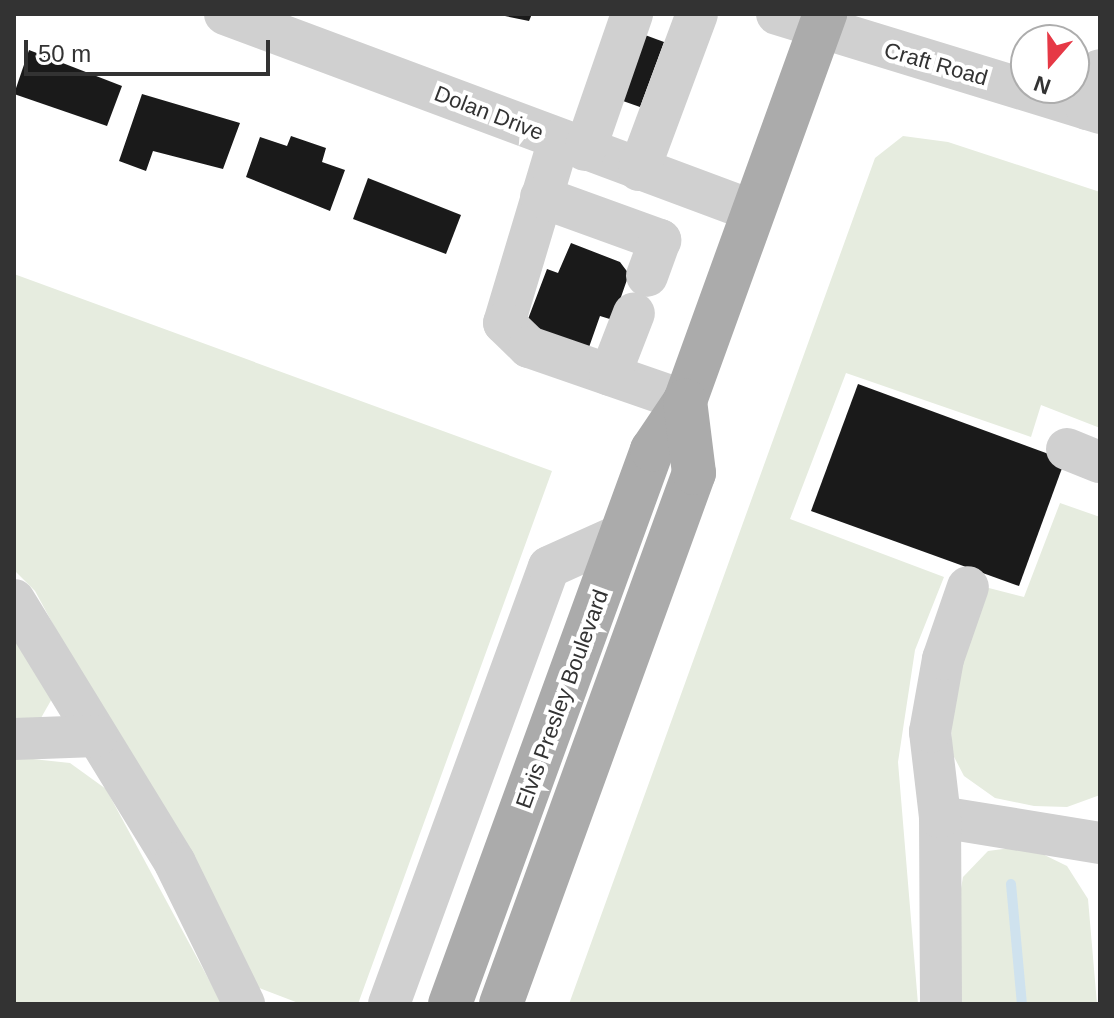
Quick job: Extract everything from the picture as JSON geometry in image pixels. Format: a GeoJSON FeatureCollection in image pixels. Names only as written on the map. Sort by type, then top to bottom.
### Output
{"type":"FeatureCollection","features":[{"type":"Feature","properties":{"kind":"main road","name":"Elvis Presley Boulevard"},"geometry":{"type":"LineString","coordinates":[[450,1004],[652,450],[685,401],[822,22]]}},
{"type":"Feature","properties":{"kind":"main road","name":"Elvis Presley Boulevard"},"geometry":{"type":"LineString","coordinates":[[501,1004],[694,473],[685,401]]}},
{"type":"Feature","properties":{"kind":"street","name":"Dolan Drive"},"geometry":{"type":"LineString","coordinates":[[225,14],[753,211]]}},
{"type":"Feature","properties":{"kind":"street"},"geometry":{"type":"LineString","coordinates":[[632,14],[572,145],[541,197],[504,323],[529,347],[685,401]]}},
{"type":"Feature","properties":{"kind":"street"},"geometry":{"type":"LineString","coordinates":[[639,170],[697,14]]}},
{"type":"Feature","properties":{"kind":"street","name":"Craft Road"},"geometry":{"type":"LineString","coordinates":[[777,14],[822,22],[1094,111]]}},
{"type":"Feature","properties":{"kind":"street"},"geometry":{"type":"LineString","coordinates":[[1094,111],[1100,70]]}},
{"type":"Feature","properties":{"kind":"street"},"geometry":{"type":"LineString","coordinates":[[541,197],[660,240],[610,375]]}},
{"type":"Feature","properties":{"kind":"street"},"geometry":{"type":"LineString","coordinates":[[389,1004],[549,567],[622,534]]}},
{"type":"Feature","properties":{"kind":"street"},"geometry":{"type":"LineString","coordinates":[[941,1004],[940,817],[930,732],[943,659],[968,587]]}},
{"type":"Feature","properties":{"kind":"street"},"geometry":{"type":"LineString","coordinates":[[14,600],[175,863],[244,1004]]}},
{"type":"Feature","properties":{"kind":"street"},"geometry":{"type":"LineString","coordinates":[[14,739],[96,736]]}},
{"type":"Feature","properties":{"kind":"street"},"geometry":{"type":"LineString","coordinates":[[940,817],[1100,843]]}},
{"type":"Feature","properties":{"kind":"shaded area"},"geometry":{"type":"Polygon","coordinates":[[[903,136],[948,142],[1100,192],[1100,428],[1041,405],[1031,437],[846,373],[790,519],[944,577],[915,650],[898,762],[918,1004],[569,1004],[875,158],[903,136]]]}},
{"type":"Feature","properties":{"kind":"shaded area"},"geometry":{"type":"Polygon","coordinates":[[[14,274],[552,471],[358,1004],[301,1004],[249,984],[35,591],[14,570],[14,274]]]}},
{"type":"Feature","properties":{"kind":"shaded area"},"geometry":{"type":"Polygon","coordinates":[[[1060,503],[1100,517],[1100,795],[1067,807],[1034,806],[995,798],[964,776],[952,753],[951,725],[960,654],[985,587],[1024,597],[1060,503]]]}},
{"type":"Feature","properties":{"kind":"shaded area"},"geometry":{"type":"Polygon","coordinates":[[[14,631],[54,695],[41,718],[14,724],[14,631]]]}},
{"type":"Feature","properties":{"kind":"shaded area"},"geometry":{"type":"Polygon","coordinates":[[[14,757],[70,763],[106,789],[222,1004],[14,1004],[14,757]]]}},
{"type":"Feature","properties":{"kind":"shaded area"},"geometry":{"type":"Polygon","coordinates":[[[1026,846],[1067,866],[1088,899],[1097,1004],[958,1004],[955,923],[963,877],[988,851],[1026,846]]]}},
{"type":"Feature","properties":{"kind":"building"},"geometry":{"type":"Polygon","coordinates":[[[495,14],[532,14],[529,21],[495,14]]]}},
{"type":"Feature","properties":{"kind":"building"},"geometry":{"type":"Polygon","coordinates":[[[637,32],[664,42],[640,107],[623,101],[637,32]]]}},
{"type":"Feature","properties":{"kind":"building"},"geometry":{"type":"Polygon","coordinates":[[[29,50],[122,86],[107,126],[14,94],[29,50]]]}},
{"type":"Feature","properties":{"kind":"building"},"geometry":{"type":"Polygon","coordinates":[[[142,94],[240,123],[223,169],[153,151],[146,171],[119,161],[142,94]]]}},
{"type":"Feature","properties":{"kind":"building"},"geometry":{"type":"Polygon","coordinates":[[[291,136],[326,148],[322,162],[345,170],[330,211],[246,177],[260,137],[287,146],[291,136]]]}},
{"type":"Feature","properties":{"kind":"building"},"geometry":{"type":"Polygon","coordinates":[[[368,178],[461,215],[446,254],[353,219],[368,178]]]}},
{"type":"Feature","properties":{"kind":"building"},"geometry":{"type":"Polygon","coordinates":[[[571,243],[620,262],[629,274],[613,320],[600,316],[588,350],[525,327],[547,269],[558,273],[571,243]]]}},
{"type":"Feature","properties":{"kind":"building"},"geometry":{"type":"Polygon","coordinates":[[[858,384],[1065,460],[1019,586],[811,511],[858,384]]]}},
{"type":"Feature","properties":{"kind":"waterway"},"geometry":{"type":"LineString","coordinates":[[1011,884],[1022,1004]]}}]}
